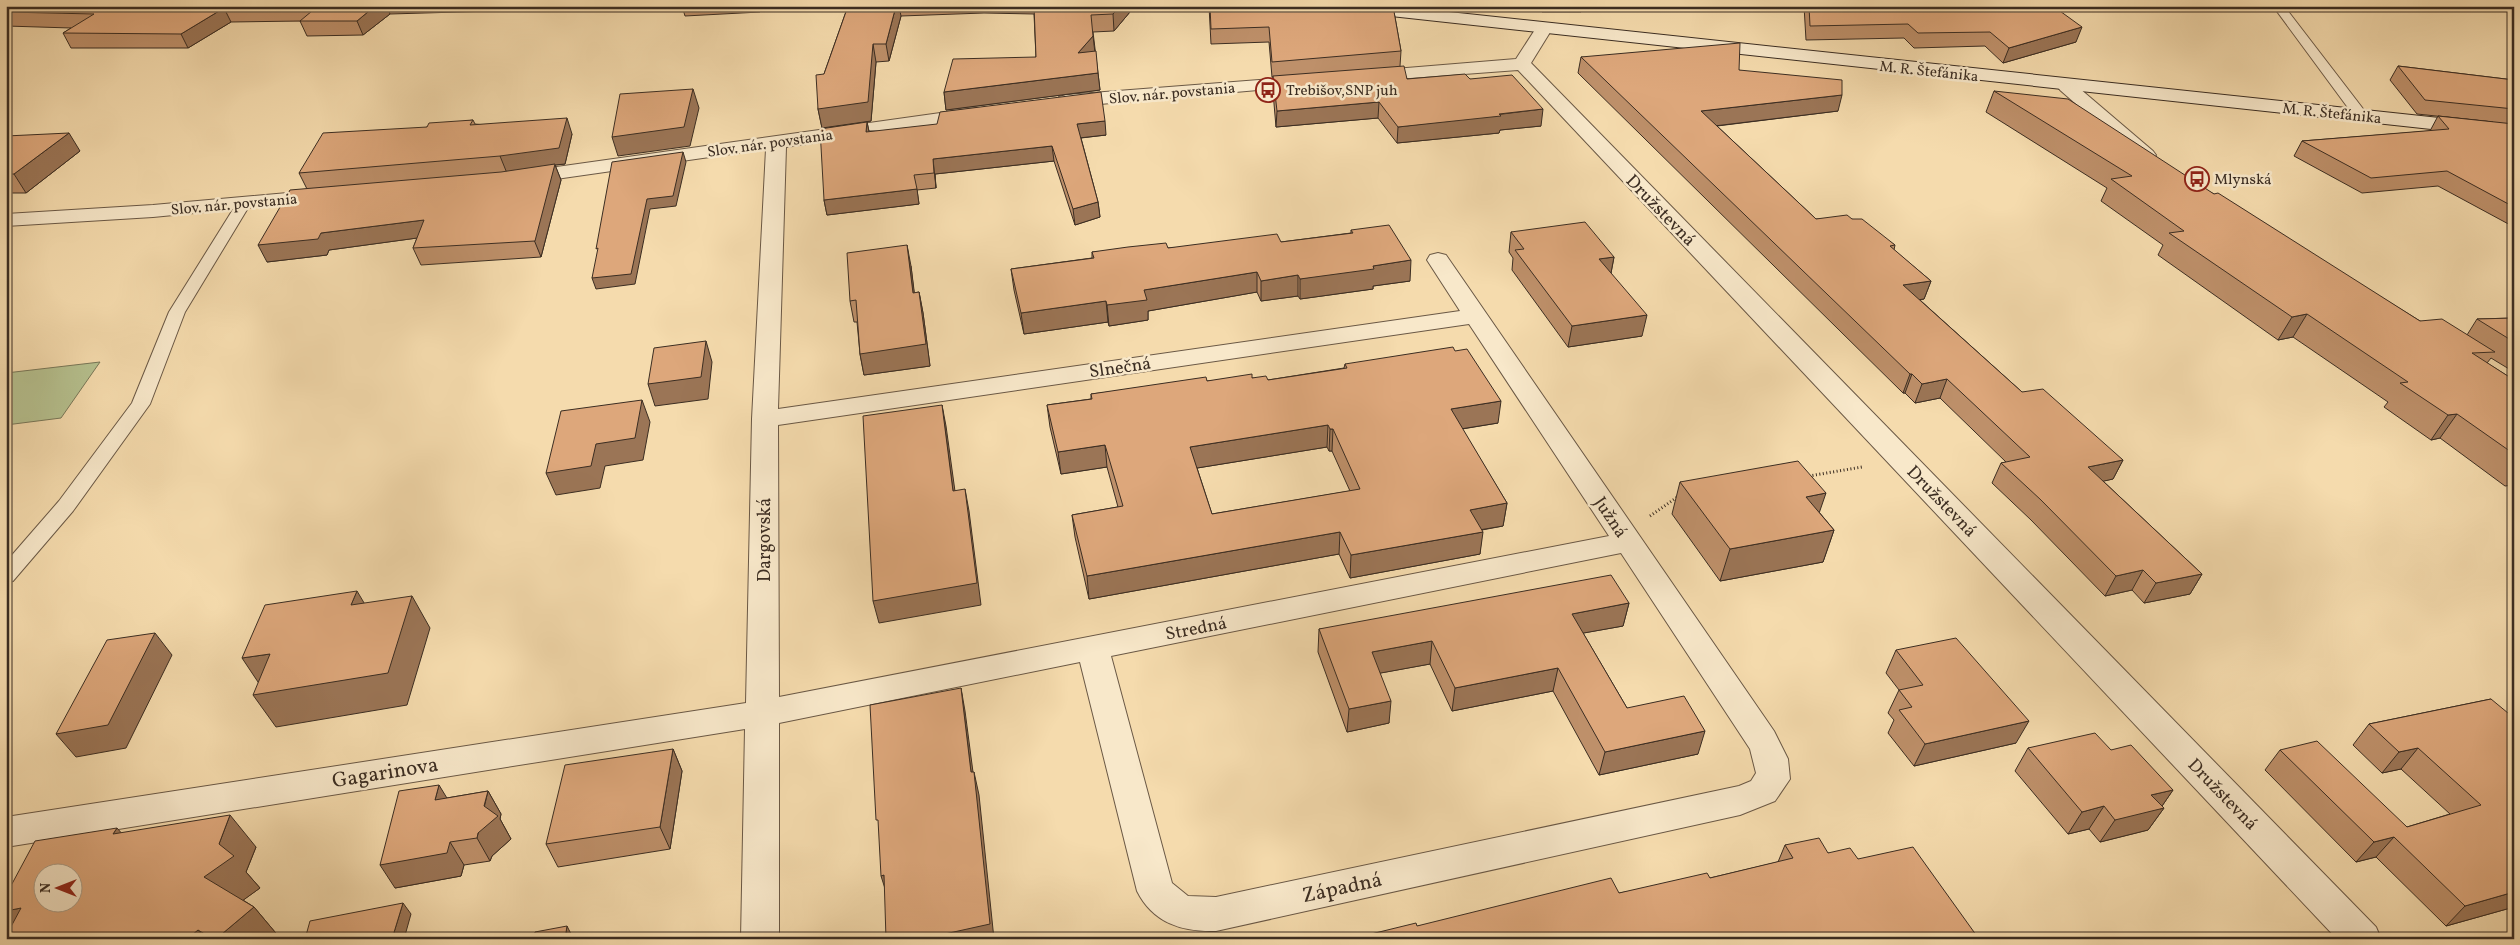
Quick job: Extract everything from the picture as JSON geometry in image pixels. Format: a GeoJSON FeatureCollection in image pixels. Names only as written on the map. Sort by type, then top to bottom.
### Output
{"type":"FeatureCollection","features":[{"type":"Feature","properties":{"kind":"street","name":"M. R. Štefánika"},"geometry":{"type":"LineString","coordinates":[[1345,6],[2066,86],[2514,132]]}},
{"type":"Feature","properties":{"kind":"street"},"geometry":{"type":"LineString","coordinates":[[1353,78],[1522,64],[1544,29]]}},
{"type":"Feature","properties":{"kind":"street","name":"Družstevná"},"geometry":{"type":"LineString","coordinates":[[1522,64],[2362,939]]}},
{"type":"Feature","properties":{"kind":"street","name":"Slov. nár. povstania"},"geometry":{"type":"LineString","coordinates":[[1048,104],[1323,80]]}},
{"type":"Feature","properties":{"kind":"street"},"geometry":{"type":"LineString","coordinates":[[2066,86],[2146,156],[2163,166]]}},
{"type":"Feature","properties":{"kind":"street","name":"Slov. nár. povstania"},"geometry":{"type":"LineString","coordinates":[[507,180],[999,111]]}},
{"type":"Feature","properties":{"kind":"street","name":"Dargovská"},"geometry":{"type":"LineString","coordinates":[[760,939],[765,419],[776,142]]}},
{"type":"Feature","properties":{"kind":"street","name":"Slov. nár. povstania"},"geometry":{"type":"LineString","coordinates":[[6,220],[341,195]]}},
{"type":"Feature","properties":{"kind":"street","name":"Južná"},"geometry":{"type":"LineString","coordinates":[[1438,260],[1762,740],[1774,760],[1773,777]]}},
{"type":"Feature","properties":{"kind":"street","name":"Slnečná"},"geometry":{"type":"LineString","coordinates":[[765,419],[1474,316]]}},
{"type":"Feature","properties":{"kind":"street","name":"Stredná"},"geometry":{"type":"LineString","coordinates":[[763,713],[1093,649],[1622,533]]}},
{"type":"Feature","properties":{"kind":"street","name":"Západná"},"geometry":{"type":"LineString","coordinates":[[1093,649],[1156,891],[1170,906],[1190,915],[1216,914],[1740,800],[1764,790],[1773,777]]}},
{"type":"Feature","properties":{"kind":"street","name":"Gagarinova"},"geometry":{"type":"LineString","coordinates":[[6,832],[763,713]]}},
{"type":"Feature","properties":{"kind":"lane"},"geometry":{"type":"LineString","coordinates":[[2278,6],[2362,117]]}},
{"type":"Feature","properties":{"kind":"lane"},"geometry":{"type":"LineString","coordinates":[[6,576],[66,506],[141,404],[177,312],[244,203]]}},
{"type":"Feature","properties":{"kind":"path"},"geometry":{"type":"LineString","coordinates":[[1808,476],[1903,461]]}},
{"type":"Feature","properties":{"kind":"path"},"geometry":{"type":"LineString","coordinates":[[1622,533],[1656,514],[1674,497],[1684,495]]}},
{"type":"Feature","properties":{"kind":"green space"},"geometry":{"type":"Polygon","coordinates":[[[100,362],[61,418],[6,425],[6,373],[100,362]]]}},
{"type":"Feature","properties":{"kind":"building"},"geometry":{"type":"Polygon","coordinates":[[[6,6],[308,6],[224,8],[181,34],[63,33],[94,14],[6,12],[6,6]]]}},
{"type":"Feature","properties":{"kind":"building"},"geometry":{"type":"Polygon","coordinates":[[[318,6],[375,6],[357,21],[300,21],[318,6]]]}},
{"type":"Feature","properties":{"kind":"building"},"geometry":{"type":"Polygon","coordinates":[[[848,6],[896,6],[886,44],[873,44],[868,102],[818,109],[816,75],[824,74],[848,6]]]}},
{"type":"Feature","properties":{"kind":"building"},"geometry":{"type":"Polygon","coordinates":[[[1034,6],[1120,6],[1113,14],[1091,15],[1093,36],[1078,53],[1096,51],[1098,73],[944,92],[953,59],[1036,57],[1034,6]]]}},
{"type":"Feature","properties":{"kind":"building"},"geometry":{"type":"Polygon","coordinates":[[[1210,6],[1393,6],[1401,51],[1272,62],[1269,27],[1211,29],[1210,6]]]}},
{"type":"Feature","properties":{"kind":"building"},"geometry":{"type":"Polygon","coordinates":[[[1809,6],[2053,6],[2082,27],[2009,48],[1990,32],[1918,33],[1908,24],[1810,26],[1809,6]]]}},
{"type":"Feature","properties":{"kind":"building"},"geometry":{"type":"Polygon","coordinates":[[[1740,43],[1739,70],[1842,80],[1842,95],[1701,111],[1816,219],[1847,215],[1852,219],[1862,219],[1895,245],[1890,246],[1931,281],[1903,285],[2022,392],[2043,389],[2123,460],[2088,467],[2202,574],[2156,583],[2143,570],[2116,576],[2041,500],[2001,463],[2030,457],[1947,379],[1922,384],[1910,374],[1581,57],[1740,43]]]}},
{"type":"Feature","properties":{"kind":"building"},"geometry":{"type":"Polygon","coordinates":[[[1404,66],[1407,79],[1465,74],[1470,79],[1512,75],[1543,109],[1499,114],[1501,116],[1398,127],[1379,102],[1277,111],[1273,76],[1404,66]]]}},
{"type":"Feature","properties":{"kind":"building"},"geometry":{"type":"Polygon","coordinates":[[[2398,66],[2514,80],[2514,109],[2425,100],[2398,66]]]}},
{"type":"Feature","properties":{"kind":"building"},"geometry":{"type":"Polygon","coordinates":[[[693,89],[684,127],[612,137],[620,94],[693,89]]]}},
{"type":"Feature","properties":{"kind":"building"},"geometry":{"type":"Polygon","coordinates":[[[1994,91],[2068,99],[2214,194],[2218,193],[2420,321],[2442,319],[2495,352],[2472,353],[2514,380],[2514,454],[2457,414],[2448,415],[2400,383],[2408,382],[2307,314],[2292,317],[2169,233],[2184,231],[2111,179],[2132,176],[1994,91]]]}},
{"type":"Feature","properties":{"kind":"building"},"geometry":{"type":"Polygon","coordinates":[[[1101,92],[1105,121],[1077,124],[1098,202],[1073,209],[1052,146],[933,159],[934,173],[914,175],[917,189],[824,200],[820,129],[867,122],[866,132],[937,124],[940,112],[1101,92]]]}},
{"type":"Feature","properties":{"kind":"building"},"geometry":{"type":"Polygon","coordinates":[[[2438,116],[2514,124],[2514,207],[2447,171],[2371,178],[2302,141],[2449,129],[2438,116]]]}},
{"type":"Feature","properties":{"kind":"building"},"geometry":{"type":"Polygon","coordinates":[[[567,118],[559,148],[500,156],[299,173],[323,133],[427,127],[429,123],[473,120],[470,125],[567,118]]]}},
{"type":"Feature","properties":{"kind":"building"},"geometry":{"type":"Polygon","coordinates":[[[69,133],[14,174],[6,174],[6,136],[69,133]]]}},
{"type":"Feature","properties":{"kind":"building"},"geometry":{"type":"Polygon","coordinates":[[[683,152],[673,196],[647,199],[631,274],[592,278],[612,162],[683,152]]]}},
{"type":"Feature","properties":{"kind":"building"},"geometry":{"type":"Polygon","coordinates":[[[555,164],[535,241],[413,248],[424,220],[321,233],[318,239],[258,245],[290,190],[501,172],[555,164]]]}},
{"type":"Feature","properties":{"kind":"building"},"geometry":{"type":"Polygon","coordinates":[[[1585,222],[1614,257],[1599,259],[1647,315],[1572,326],[1515,250],[1524,249],[1511,232],[1585,222]]]}},
{"type":"Feature","properties":{"kind":"building"},"geometry":{"type":"Polygon","coordinates":[[[1389,225],[1411,260],[1373,266],[1374,269],[1300,279],[1298,275],[1261,281],[1257,272],[1144,290],[1147,300],[1107,305],[1106,301],[1021,313],[1011,269],[1094,258],[1092,252],[1128,247],[1166,243],[1168,248],[1277,234],[1281,242],[1353,233],[1351,230],[1389,225]]]}},
{"type":"Feature","properties":{"kind":"building"},"geometry":{"type":"Polygon","coordinates":[[[907,245],[913,293],[919,292],[926,344],[860,354],[856,300],[850,301],[847,253],[907,245]]]}},
{"type":"Feature","properties":{"kind":"building"},"geometry":{"type":"Polygon","coordinates":[[[2514,318],[2514,342],[2477,319],[2514,318]]]}},
{"type":"Feature","properties":{"kind":"building"},"geometry":{"type":"Polygon","coordinates":[[[706,341],[701,377],[648,384],[654,348],[706,341]]]}},
{"type":"Feature","properties":{"kind":"building"},"geometry":{"type":"Polygon","coordinates":[[[1453,347],[1455,351],[1467,349],[1501,401],[1451,409],[1507,503],[1470,510],[1483,532],[1351,555],[1340,532],[1087,576],[1072,515],[1123,506],[1105,445],[1058,452],[1047,405],[1092,399],[1091,394],[1206,377],[1207,381],[1252,374],[1252,378],[1266,376],[1268,380],[1347,368],[1345,364],[1453,347]],[[1328,425],[1190,447],[1212,514],[1360,489],[1333,429],[1330,429],[1328,425]]]}},
{"type":"Feature","properties":{"kind":"building"},"geometry":{"type":"Polygon","coordinates":[[[642,400],[635,438],[596,444],[591,466],[546,473],[561,411],[642,400]]]}},
{"type":"Feature","properties":{"kind":"building"},"geometry":{"type":"Polygon","coordinates":[[[942,405],[953,491],[965,489],[977,583],[873,601],[863,416],[942,405]]]}},
{"type":"Feature","properties":{"kind":"building"},"geometry":{"type":"Polygon","coordinates":[[[1798,461],[1826,493],[1806,497],[1834,530],[1730,549],[1680,482],[1798,461]]]}},
{"type":"Feature","properties":{"kind":"building"},"geometry":{"type":"Polygon","coordinates":[[[1611,575],[1629,603],[1572,614],[1627,708],[1684,696],[1705,731],[1605,752],[1558,668],[1455,688],[1432,641],[1372,652],[1391,701],[1349,709],[1319,629],[1611,575]]]}},
{"type":"Feature","properties":{"kind":"building"},"geometry":{"type":"Polygon","coordinates":[[[357,591],[351,605],[412,596],[388,673],[253,695],[270,654],[242,658],[265,605],[357,591]]]}},
{"type":"Feature","properties":{"kind":"building"},"geometry":{"type":"Polygon","coordinates":[[[155,633],[108,725],[56,734],[107,640],[155,633]]]}},
{"type":"Feature","properties":{"kind":"building"},"geometry":{"type":"Polygon","coordinates":[[[1956,638],[2029,721],[1925,744],[1899,710],[1912,707],[1899,690],[1923,685],[1896,650],[1956,638]]]}},
{"type":"Feature","properties":{"kind":"building"},"geometry":{"type":"Polygon","coordinates":[[[961,688],[971,772],[974,772],[990,924],[922,939],[886,939],[884,875],[881,876],[878,820],[876,820],[870,705],[961,688]]]}},
{"type":"Feature","properties":{"kind":"building"},"geometry":{"type":"Polygon","coordinates":[[[2491,699],[2514,718],[2514,892],[2465,906],[2394,837],[2374,842],[2280,750],[2317,741],[2407,827],[2481,805],[2418,748],[2399,752],[2369,724],[2491,699]]]}},
{"type":"Feature","properties":{"kind":"building"},"geometry":{"type":"Polygon","coordinates":[[[2095,733],[2111,750],[2131,745],[2173,790],[2151,795],[2164,808],[2115,820],[2104,806],[2082,812],[2028,748],[2095,733]]]}},
{"type":"Feature","properties":{"kind":"building"},"geometry":{"type":"Polygon","coordinates":[[[673,749],[660,827],[546,844],[565,765],[673,749]]]}},
{"type":"Feature","properties":{"kind":"building"},"geometry":{"type":"Polygon","coordinates":[[[439,785],[435,800],[488,791],[484,806],[498,816],[478,833],[477,838],[450,842],[447,853],[380,865],[399,791],[439,785]]]}},
{"type":"Feature","properties":{"kind":"building"},"geometry":{"type":"Polygon","coordinates":[[[230,815],[219,844],[234,856],[204,877],[254,907],[216,939],[198,930],[187,939],[6,939],[21,908],[6,911],[6,895],[35,841],[117,828],[113,834],[230,815]]]}},
{"type":"Feature","properties":{"kind":"building"},"geometry":{"type":"Polygon","coordinates":[[[1819,838],[1828,853],[1850,848],[1858,859],[1913,847],[1979,939],[1373,939],[1371,934],[1416,923],[1417,926],[1611,878],[1619,893],[1707,873],[1710,878],[1793,858],[1785,845],[1819,838]]]}},
{"type":"Feature","properties":{"kind":"building"},"geometry":{"type":"Polygon","coordinates":[[[403,903],[392,939],[305,939],[310,921],[403,903]]]}},
{"type":"Feature","properties":{"kind":"building"},"geometry":{"type":"Polygon","coordinates":[[[567,926],[565,939],[534,939],[535,932],[567,926]]]}},
{"type":"Feature","properties":{"kind":"place","name":"Trebišov,SNP juh"},"geometry":{"type":"Point","coordinates":[1268,90]}},
{"type":"Feature","properties":{"kind":"place","name":"Mlynská"},"geometry":{"type":"Point","coordinates":[2197,179]}}]}
